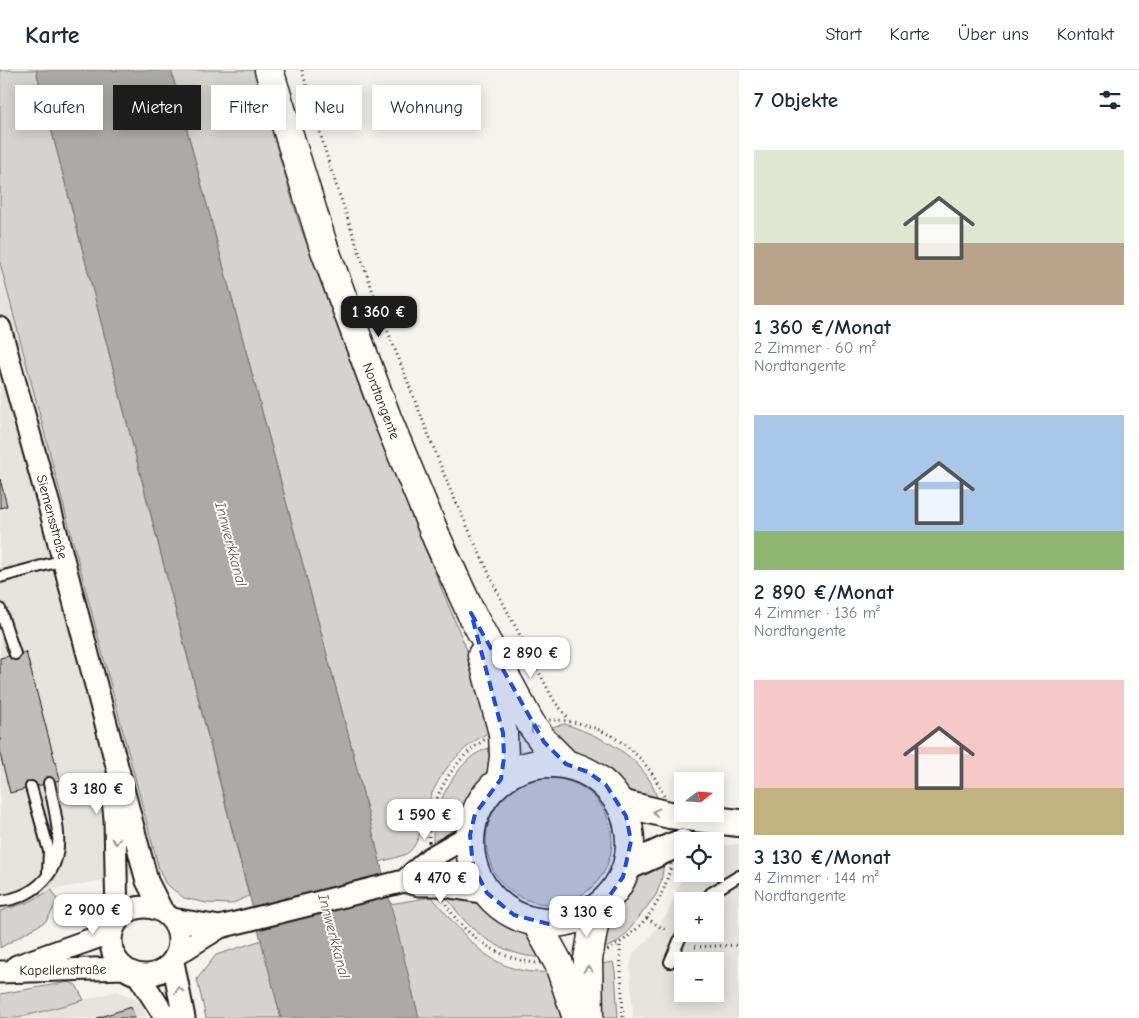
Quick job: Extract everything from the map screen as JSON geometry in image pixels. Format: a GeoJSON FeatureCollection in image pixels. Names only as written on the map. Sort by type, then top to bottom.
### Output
{"type":"FeatureCollection","features":[{"type":"Feature","properties":{"kind":"main road","name":"Nordtangente"},"geometry":{"type":"LineString","coordinates":[[269,70],[323,245],[412,480],[470,613],[531,724],[544,742],[566,764]]}},
{"type":"Feature","properties":{"kind":"main road","name":"Nordtangente"},"geometry":{"type":"LineString","coordinates":[[470,613],[502,734],[504,757],[501,779]]}},
{"type":"Feature","properties":{"kind":"main road","name":"Nordtangente"},"geometry":{"type":"LineString","coordinates":[[543,762],[566,764],[598,778],[614,794],[620,804],[629,828],[630,854],[627,867],[621,882],[612,894],[597,908],[575,920],[562,923],[525,920],[504,909],[487,893],[479,880],[473,866],[470,851],[470,835],[475,814],[486,794],[501,779],[521,768],[543,762]]}},
{"type":"Feature","properties":{"kind":"main road"},"geometry":{"type":"LineString","coordinates":[[589,1018],[588,959],[597,908]]}},
{"type":"Feature","properties":{"kind":"main road"},"geometry":{"type":"LineString","coordinates":[[536,922],[559,964],[577,1018]]}},
{"type":"Feature","properties":{"kind":"street","name":"Siemensstraße"},"geometry":{"type":"LineString","coordinates":[[0,328],[64,560],[147,881],[167,915]]}},
{"type":"Feature","properties":{"kind":"street","name":"Siemensstraße"},"geometry":{"type":"LineString","coordinates":[[101,706],[115,818],[114,927]]}},
{"type":"Feature","properties":{"kind":"street"},"geometry":{"type":"LineString","coordinates":[[620,804],[670,815],[739,823]]}},
{"type":"Feature","properties":{"kind":"street"},"geometry":{"type":"LineString","coordinates":[[724,832],[739,828]]}},
{"type":"Feature","properties":{"kind":"street"},"geometry":{"type":"LineString","coordinates":[[132,972],[149,976],[166,969],[175,958],[220,927],[404,881],[430,858],[470,835]]}},
{"type":"Feature","properties":{"kind":"street"},"geometry":{"type":"LineString","coordinates":[[627,867],[674,846]]}},
{"type":"Feature","properties":{"kind":"street"},"geometry":{"type":"LineString","coordinates":[[404,881],[419,885],[487,893]]}},
{"type":"Feature","properties":{"kind":"street"},"geometry":{"type":"LineString","coordinates":[[166,1018],[132,972],[117,961],[112,952],[110,942],[114,927],[128,912],[142,907],[152,907],[167,915],[220,927]]}},
{"type":"Feature","properties":{"kind":"street"},"geometry":{"type":"LineString","coordinates":[[167,915],[177,926],[179,936],[180,945],[175,958],[184,1018]]}},
{"type":"Feature","properties":{"kind":"street","name":"Kapellenstraße"},"geometry":{"type":"LineString","coordinates":[[1,972],[114,927]]}},
{"type":"Feature","properties":{"kind":"street","name":"Kapellenstraße"},"geometry":{"type":"LineString","coordinates":[[1,972],[95,970],[132,972]]}},
{"type":"Feature","properties":{"kind":"lane"},"geometry":{"type":"LineString","coordinates":[[0,577],[64,560]]}},
{"type":"Feature","properties":{"kind":"lane"},"geometry":{"type":"LineString","coordinates":[[0,609],[15,654]]}},
{"type":"Feature","properties":{"kind":"lane"},"geometry":{"type":"LineString","coordinates":[[0,901],[30,893],[47,878],[56,862],[58,829],[49,783]]}},
{"type":"Feature","properties":{"kind":"lane"},"geometry":{"type":"LineString","coordinates":[[31,787],[49,850],[47,878]]}},
{"type":"Feature","properties":{"kind":"lane"},"geometry":{"type":"LineString","coordinates":[[713,892],[739,876]]}},
{"type":"Feature","properties":{"kind":"lane"},"geometry":{"type":"LineString","coordinates":[[670,962],[679,942]]}},
{"type":"Feature","properties":{"kind":"path"},"geometry":{"type":"LineString","coordinates":[[302,70],[330,167],[376,301],[449,487],[499,596],[553,698],[567,717],[551,718],[502,734],[480,744],[453,767],[430,816],[430,858],[437,886],[456,915],[470,931],[490,946],[521,960],[538,964],[559,964],[588,959],[620,946],[623,1018]]}},
{"type":"Feature","properties":{"kind":"highlighted area"},"geometry":{"type":"Polygon","coordinates":[[[471,613],[544,742],[566,764],[588,772],[606,785],[626,816],[631,841],[623,877],[605,902],[575,920],[549,924],[514,915],[487,893],[473,866],[470,835],[475,814],[501,779],[504,757],[503,733],[471,613]]]}},
{"type":"Feature","properties":{"kind":"shaded area"},"geometry":{"type":"Polygon","coordinates":[[[0,70],[36,70],[40,85],[15,85],[15,130],[51,130],[249,896],[231,904],[206,903],[184,898],[165,883],[159,869],[0,263],[0,70]]]}},
{"type":"Feature","properties":{"kind":"shaded area"},"geometry":{"type":"Polygon","coordinates":[[[171,70],[254,70],[258,85],[211,85],[211,130],[272,130],[299,223],[366,405],[473,665],[493,730],[461,752],[445,771],[432,793],[419,837],[413,848],[403,855],[380,862],[350,741],[187,130],[201,130],[201,85],[175,85],[171,70]]]}},
{"type":"Feature","properties":{"kind":"shaded area"},"geometry":{"type":"Polygon","coordinates":[[[0,263],[159,869],[52,890],[29,902],[0,911],[0,263]]]}},
{"type":"Feature","properties":{"kind":"shaded area"},"geometry":{"type":"Polygon","coordinates":[[[565,724],[599,738],[630,758],[649,779],[660,805],[629,795],[623,785],[608,771],[585,757],[558,748],[542,729],[565,724]]]}},
{"type":"Feature","properties":{"kind":"shaded area"},"geometry":{"type":"Polygon","coordinates":[[[495,745],[493,761],[462,817],[451,831],[433,844],[433,832],[438,810],[453,778],[471,758],[495,745]]]}},
{"type":"Feature","properties":{"kind":"shaded area"},"geometry":{"type":"Polygon","coordinates":[[[549,778],[573,783],[593,797],[607,817],[612,841],[607,865],[593,885],[573,899],[549,904],[525,899],[505,885],[491,865],[486,841],[491,817],[505,797],[525,783],[549,778]]]}},
{"type":"Feature","properties":{"kind":"shaded area"},"geometry":{"type":"Polygon","coordinates":[[[739,844],[739,1018],[633,1018],[630,966],[633,953],[645,943],[668,913],[674,898],[674,942],[724,942],[724,892],[677,892],[681,882],[724,882],[724,845],[739,844]]]}},
{"type":"Feature","properties":{"kind":"shaded area"},"geometry":{"type":"Polygon","coordinates":[[[665,857],[661,882],[656,895],[626,934],[615,944],[595,951],[605,922],[634,880],[642,871],[665,857]]]}},
{"type":"Feature","properties":{"kind":"shaded area"},"geometry":{"type":"Polygon","coordinates":[[[52,890],[58,901],[46,921],[0,948],[0,911],[29,902],[52,890]]]}},
{"type":"Feature","properties":{"kind":"shaded area"},"geometry":{"type":"Polygon","coordinates":[[[445,895],[472,897],[511,924],[526,931],[548,957],[525,956],[492,942],[464,920],[445,895]]]}},
{"type":"Feature","properties":{"kind":"shaded area"},"geometry":{"type":"Polygon","coordinates":[[[432,897],[456,926],[495,961],[511,968],[529,972],[549,972],[561,1018],[419,1018],[390,904],[432,897]]]}},
{"type":"Feature","properties":{"kind":"shaded area"},"geometry":{"type":"Polygon","coordinates":[[[262,940],[281,1018],[206,1018],[197,979],[216,955],[262,940]]]}},
{"type":"Feature","properties":{"kind":"shaded area"},"geometry":{"type":"Polygon","coordinates":[[[613,962],[618,1018],[599,1018],[596,965],[613,962]]]}},
{"type":"Feature","properties":{"kind":"shaded area"},"geometry":{"type":"Polygon","coordinates":[[[69,982],[76,985],[84,1000],[18,1018],[0,1018],[0,994],[69,982]]]}},
{"type":"Feature","properties":{"kind":"shaded area"},"geometry":{"type":"Polygon","coordinates":[[[117,991],[141,1002],[147,1018],[18,1018],[117,991]]]}},
{"type":"Feature","properties":{"kind":"water","name":"Innwerkkanal"},"geometry":{"type":"Polygon","coordinates":[[[36,70],[171,70],[175,85],[113,85],[113,130],[187,130],[350,741],[419,1018],[281,1018],[52,130],[103,130],[103,85],[40,85],[36,70]]]}},
{"type":"Feature","properties":{"kind":"building"},"geometry":{"type":"Polygon","coordinates":[[[0,479],[7,506],[0,508],[0,479]]]}},
{"type":"Feature","properties":{"kind":"building"},"geometry":{"type":"Polygon","coordinates":[[[26,652],[60,780],[10,793],[0,754],[0,658],[26,652]]]}},
{"type":"Feature","properties":{"kind":"building"},"geometry":{"type":"Polygon","coordinates":[[[131,1007],[135,1018],[97,1018],[131,1007]]]}}]}
